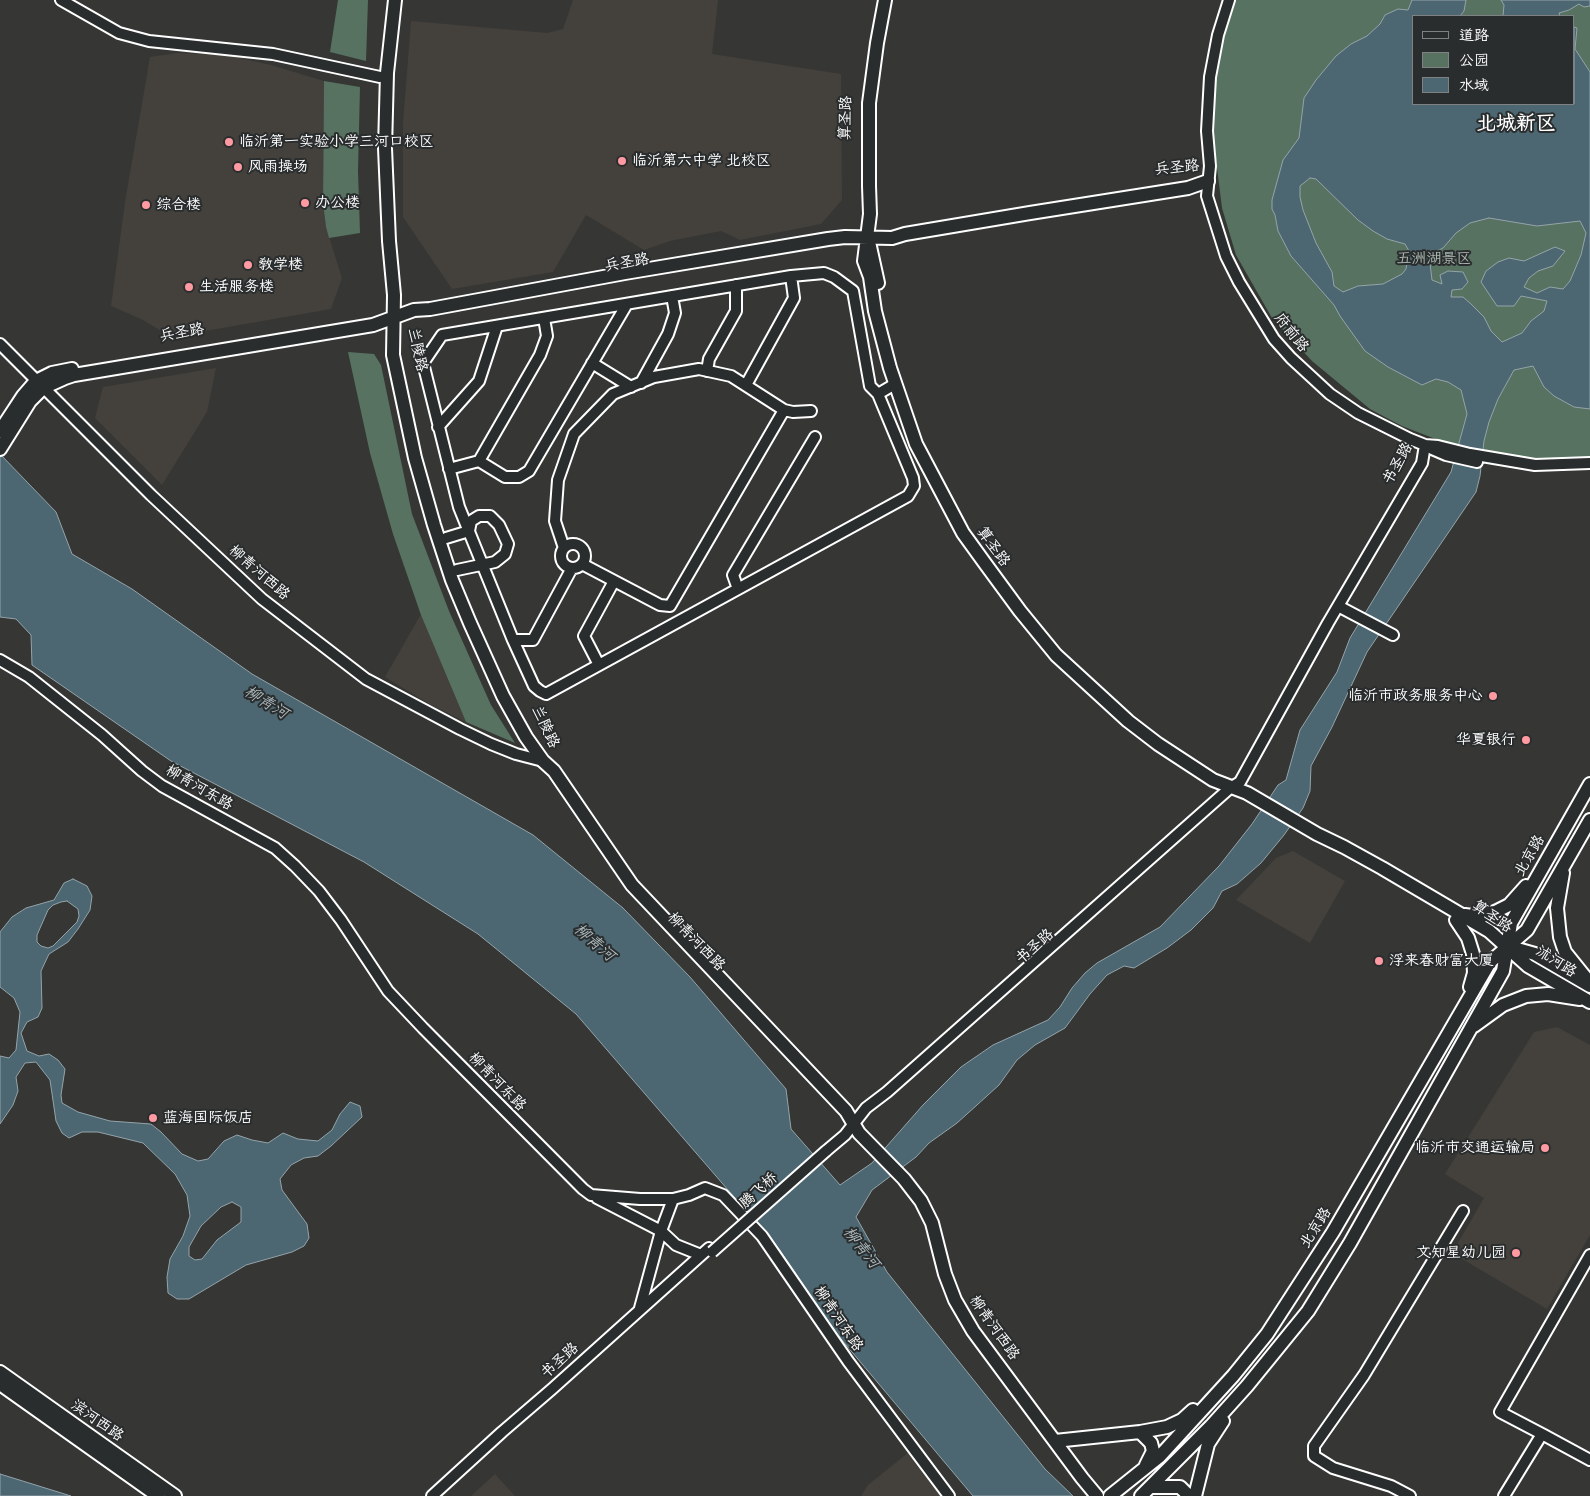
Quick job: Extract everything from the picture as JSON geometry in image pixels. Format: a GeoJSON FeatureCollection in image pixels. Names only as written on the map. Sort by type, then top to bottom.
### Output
{"type":"FeatureCollection","features":[{"type":"Feature","properties":{"kind":"main road","name":"兰陵路"},"geometry":{"type":"LineString","coordinates":[[388,0],[380,77],[378,148],[380,225],[386,296],[399,341],[423,456],[446,538],[457,570],[491,651],[532,733],[543,761]]}},
{"type":"Feature","properties":{"kind":"main road","name":"兰陵路"},"geometry":{"type":"LineString","coordinates":[[395,0],[388,73],[385,148],[389,241],[394,295],[393,355],[415,458],[440,543],[470,623],[503,696],[526,738],[543,761]]}},
{"type":"Feature","properties":{"kind":"main road","name":"算圣路"},"geometry":{"type":"LineString","coordinates":[[878,0],[862,102],[861,186],[863,215],[874,259],[882,310],[896,366],[922,441],[969,529],[1026,606],[1062,650],[1132,715],[1162,738],[1218,773],[1230,788]]}},
{"type":"Feature","properties":{"kind":"main road","name":"算圣路"},"geometry":{"type":"LineString","coordinates":[[885,0],[869,103],[868,186],[870,214],[864,261],[870,277],[875,311],[895,384],[916,444],[963,533],[1032,626],[1056,654],[1128,721],[1158,744],[1213,780],[1247,793],[1256,803],[1315,837],[1367,859],[1457,917],[1485,938],[1508,947]]}},
{"type":"Feature","properties":{"kind":"main road","name":"兵圣路"},"geometry":{"type":"LineString","coordinates":[[0,449],[4,430],[23,396],[39,384],[74,375],[373,325],[393,318],[415,319],[627,280],[846,244],[910,226],[1150,186],[1178,182],[1208,181]]}},
{"type":"Feature","properties":{"kind":"main road","name":"柳青河西路"},"geometry":{"type":"LineString","coordinates":[[543,761],[548,775],[626,890],[840,1116],[862,1130],[870,1143],[904,1179],[921,1201],[932,1223],[945,1274],[955,1300],[973,1331],[1097,1496]]}},
{"type":"Feature","properties":{"kind":"main road","name":"北京路"},"geometry":{"type":"LineString","coordinates":[[1141,1496],[1247,1386],[1308,1311],[1350,1243],[1503,971],[1511,923],[1590,784]]}},
{"type":"Feature","properties":{"kind":"main road","name":"北京路"},"geometry":{"type":"LineString","coordinates":[[1110,1496],[1160,1456],[1233,1376],[1267,1334],[1333,1232],[1490,962],[1527,930],[1590,820]]}},
{"type":"Feature","properties":{"kind":"main road"},"geometry":{"type":"LineString","coordinates":[[1466,1003],[1474,973],[1473,954],[1468,938],[1457,917],[1479,917],[1509,905],[1546,860]]}},
{"type":"Feature","properties":{"kind":"main road"},"geometry":{"type":"LineString","coordinates":[[1565,864],[1558,908],[1560,937],[1565,952],[1590,984]]}},
{"type":"Feature","properties":{"kind":"main road","name":"沭河路"},"geometry":{"type":"LineString","coordinates":[[1508,947],[1535,954],[1590,984]]}},
{"type":"Feature","properties":{"kind":"main road","name":"沭河路"},"geometry":{"type":"LineString","coordinates":[[1508,947],[1528,966],[1589,1002]]}},
{"type":"Feature","properties":{"kind":"main road"},"geometry":{"type":"LineString","coordinates":[[1470,1029],[1503,1005],[1526,996],[1548,994],[1589,1002]]}},
{"type":"Feature","properties":{"kind":"main road","name":"滨河西路"},"geometry":{"type":"LineString","coordinates":[[0,1372],[175,1496]]}},
{"type":"Feature","properties":{"kind":"main road"},"geometry":{"type":"LineString","coordinates":[[1055,1441],[1140,1432],[1168,1427],[1182,1420],[1233,1376]]}},
{"type":"Feature","properties":{"kind":"main road","name":"滨河西路"},"geometry":{"type":"LineString","coordinates":[[0,1384],[158,1496]]}},
{"type":"Feature","properties":{"kind":"main road"},"geometry":{"type":"LineString","coordinates":[[1195,1496],[1208,1444],[1247,1386]]}},
{"type":"Feature","properties":{"kind":"main road"},"geometry":{"type":"LineString","coordinates":[[1140,1432],[1151,1443],[1153,1450],[1143,1470]]}},
{"type":"Feature","properties":{"kind":"main road"},"geometry":{"type":"LineString","coordinates":[[1151,1487],[1180,1487],[1190,1496]]}},
{"type":"Feature","properties":{"kind":"street"},"geometry":{"type":"LineString","coordinates":[[61,0],[119,33],[149,41],[274,54],[380,77]]}},
{"type":"Feature","properties":{"kind":"street","name":"府前路"},"geometry":{"type":"LineString","coordinates":[[1222,0],[1211,33],[1206,59],[1201,104],[1203,165],[1232,253],[1257,300],[1279,335],[1334,388],[1362,407],[1414,435],[1425,445],[1535,472],[1590,469]]}},
{"type":"Feature","properties":{"kind":"street","name":"府前路"},"geometry":{"type":"LineString","coordinates":[[1208,181],[1210,166],[1207,104],[1210,77],[1218,35],[1229,0]]}},
{"type":"Feature","properties":{"kind":"street"},"geometry":{"type":"LineString","coordinates":[[824,273],[834,276],[853,292],[870,386],[878,394],[913,478],[914,486],[908,496],[546,694],[540,692],[534,686],[513,640],[459,507],[423,363],[442,335],[736,285],[824,273]]}},
{"type":"Feature","properties":{"kind":"street"},"geometry":{"type":"LineString","coordinates":[[746,385],[794,298],[791,276]]}},
{"type":"Feature","properties":{"kind":"street"},"geometry":{"type":"LineString","coordinates":[[707,371],[710,359],[736,311],[736,285]]}},
{"type":"Feature","properties":{"kind":"street"},"geometry":{"type":"LineString","coordinates":[[636,385],[668,334],[675,313],[672,296]]}},
{"type":"Feature","properties":{"kind":"street"},"geometry":{"type":"LineString","coordinates":[[479,461],[505,477],[519,477],[529,471],[627,304]]}},
{"type":"Feature","properties":{"kind":"street"},"geometry":{"type":"LineString","coordinates":[[449,469],[479,461],[540,355],[547,336],[544,318]]}},
{"type":"Feature","properties":{"kind":"street"},"geometry":{"type":"LineString","coordinates":[[438,426],[479,380],[497,326]]}},
{"type":"Feature","properties":{"kind":"street","name":"柳青河西路"},"geometry":{"type":"LineString","coordinates":[[0,344],[150,495],[255,592],[366,679],[483,740],[516,754],[543,761]]}},
{"type":"Feature","properties":{"kind":"street"},"geometry":{"type":"LineString","coordinates":[[592,363],[636,385]]}},
{"type":"Feature","properties":{"kind":"street"},"geometry":{"type":"LineString","coordinates":[[564,548],[574,544],[582,548],[585,557],[579,567],[568,567],[561,556],[564,548],[555,521],[558,480],[574,434],[613,394],[654,377],[699,369],[731,376],[784,410],[793,412],[811,411]]}},
{"type":"Feature","properties":{"kind":"street"},"geometry":{"type":"LineString","coordinates":[[878,394],[895,384]]}},
{"type":"Feature","properties":{"kind":"street"},"geometry":{"type":"LineString","coordinates":[[582,564],[660,605],[670,606],[784,410]]}},
{"type":"Feature","properties":{"kind":"street"},"geometry":{"type":"LineString","coordinates":[[738,589],[733,575],[815,437]]}},
{"type":"Feature","properties":{"kind":"street","name":"书圣路"},"geometry":{"type":"LineString","coordinates":[[824,1149],[845,1135],[866,1108],[887,1092],[1230,788],[1240,782],[1338,606],[1422,462],[1425,445]]}},
{"type":"Feature","properties":{"kind":"street","name":"书圣路"},"geometry":{"type":"LineString","coordinates":[[1230,788],[1314,637],[1425,445]]}},
{"type":"Feature","properties":{"kind":"street","name":"府前路"},"geometry":{"type":"LineString","coordinates":[[1501,464],[1590,463]]}},
{"type":"Feature","properties":{"kind":"street"},"geometry":{"type":"LineString","coordinates":[[457,570],[495,562],[505,554],[508,544],[499,525],[490,516],[479,516],[471,521],[469,532]]}},
{"type":"Feature","properties":{"kind":"street"},"geometry":{"type":"LineString","coordinates":[[446,538],[469,532]]}},
{"type":"Feature","properties":{"kind":"street"},"geometry":{"type":"LineString","coordinates":[[513,640],[533,640],[572,568]]}},
{"type":"Feature","properties":{"kind":"street"},"geometry":{"type":"LineString","coordinates":[[599,665],[584,636],[614,581]]}},
{"type":"Feature","properties":{"kind":"street"},"geometry":{"type":"LineString","coordinates":[[1338,606],[1391,634]]}},
{"type":"Feature","properties":{"kind":"street","name":"柳青河东路"},"geometry":{"type":"LineString","coordinates":[[0,660],[29,677],[162,786],[275,848],[319,891],[341,920],[388,991],[563,1172],[591,1195],[640,1199],[672,1199],[689,1195],[705,1188],[723,1195],[762,1236],[848,1361],[949,1496]]}},
{"type":"Feature","properties":{"kind":"street","name":"腾飞桥"},"geometry":{"type":"LineString","coordinates":[[707,1252],[824,1149]]}},
{"type":"Feature","properties":{"kind":"street"},"geometry":{"type":"LineString","coordinates":[[591,1195],[661,1231],[676,1245],[707,1252]]}},
{"type":"Feature","properties":{"kind":"street"},"geometry":{"type":"LineString","coordinates":[[640,1309],[661,1231],[672,1199]]}},
{"type":"Feature","properties":{"kind":"street"},"geometry":{"type":"LineString","coordinates":[[1410,1496],[1391,1486],[1333,1468],[1314,1456],[1314,1446],[1364,1375],[1463,1211]]}},
{"type":"Feature","properties":{"kind":"street","name":"书圣路"},"geometry":{"type":"LineString","coordinates":[[432,1496],[640,1309],[707,1252]]}},
{"type":"Feature","properties":{"kind":"street","name":"书圣路"},"geometry":{"type":"LineString","coordinates":[[440,1496],[556,1393],[707,1252]]}},
{"type":"Feature","properties":{"kind":"street"},"geometry":{"type":"LineString","coordinates":[[1590,1255],[1500,1412],[1590,1460]]}},
{"type":"Feature","properties":{"kind":"street"},"geometry":{"type":"LineString","coordinates":[[1504,1496],[1542,1434]]}},
{"type":"Feature","properties":{"kind":"shaded area","name":"临沂第六中学 北校区"},"geometry":{"type":"Polygon","coordinates":[[[573,0],[718,0],[712,54],[841,74],[842,200],[821,224],[740,240],[721,231],[670,241],[644,250],[586,215],[553,272],[452,289],[403,217],[403,123],[411,21],[547,33],[563,29],[573,0]]]}},
{"type":"Feature","properties":{"kind":"shaded area","name":"临沂第一实验小学三河口校区"},"geometry":{"type":"Polygon","coordinates":[[[177,53],[226,55],[271,65],[324,81],[323,203],[326,227],[342,278],[331,309],[171,337],[143,320],[111,306],[125,202],[150,57],[177,53]]]}},
{"type":"Feature","properties":{"kind":"shaded area"},"geometry":{"type":"Polygon","coordinates":[[[216,368],[207,412],[162,485],[95,418],[103,387],[216,368]]]}},
{"type":"Feature","properties":{"kind":"shaded area"},"geometry":{"type":"Polygon","coordinates":[[[421,614],[466,722],[431,705],[385,677],[421,614]]]}},
{"type":"Feature","properties":{"kind":"shaded area"},"geometry":{"type":"Polygon","coordinates":[[[1293,851],[1345,881],[1310,943],[1236,900],[1276,858],[1293,851]]]}},
{"type":"Feature","properties":{"kind":"shaded area"},"geometry":{"type":"Polygon","coordinates":[[[1557,1027],[1590,1045],[1590,1235],[1547,1309],[1452,1253],[1484,1198],[1445,1174],[1534,1032],[1557,1027]]]}},
{"type":"Feature","properties":{"kind":"shaded area"},"geometry":{"type":"Polygon","coordinates":[[[909,1452],[943,1496],[861,1496],[868,1485],[909,1452]]]}},
{"type":"Feature","properties":{"kind":"shaded area"},"geometry":{"type":"Polygon","coordinates":[[[495,1474],[515,1496],[471,1496],[495,1474]]]}},
{"type":"Feature","properties":{"kind":"green space"},"geometry":{"type":"Polygon","coordinates":[[[338,0],[368,0],[366,61],[330,52],[338,0]]]}},
{"type":"Feature","properties":{"kind":"green space","name":"五洲湖景区"},"geometry":{"type":"Polygon","coordinates":[[[1234,0],[1590,0],[1590,458],[1535,461],[1451,445],[1402,426],[1370,409],[1312,361],[1272,318],[1236,255],[1222,208],[1214,144],[1214,87],[1226,20],[1234,0]]]}},
{"type":"Feature","properties":{"kind":"green space"},"geometry":{"type":"Polygon","coordinates":[[[324,81],[360,87],[358,171],[360,233],[329,238],[323,203],[324,81]]]}},
{"type":"Feature","properties":{"kind":"green space"},"geometry":{"type":"Polygon","coordinates":[[[348,352],[374,354],[381,365],[412,514],[449,611],[491,705],[515,743],[466,722],[421,615],[393,534],[370,453],[348,352]]]}},
{"type":"Feature","properties":{"kind":"water","name":"柳青河"},"geometry":{"type":"Polygon","coordinates":[[[1412,0],[1466,0],[1464,11],[1461,15],[1412,15],[1412,105],[1575,105],[1575,49],[1590,72],[1590,409],[1574,407],[1554,396],[1544,387],[1533,366],[1514,370],[1498,399],[1489,422],[1476,492],[1367,652],[1332,727],[1311,766],[1310,791],[1303,808],[1284,835],[1261,863],[1237,884],[1222,891],[1213,908],[1191,930],[1167,948],[1134,968],[1124,966],[1107,975],[1090,994],[1065,1028],[1035,1045],[1017,1060],[999,1085],[957,1123],[929,1143],[916,1157],[872,1190],[856,1217],[887,1272],[1045,1469],[1073,1496],[973,1496],[836,1333],[779,1249],[576,1014],[478,934],[364,862],[171,761],[32,665],[31,635],[16,619],[0,617],[0,454],[56,512],[72,554],[132,589],[252,674],[533,835],[623,908],[690,977],[786,1089],[791,1129],[840,1185],[872,1163],[923,1105],[961,1067],[993,1045],[1048,1020],[1085,973],[1097,963],[1160,927],[1219,866],[1252,824],[1278,785],[1286,780],[1300,730],[1337,672],[1350,638],[1451,472],[1467,414],[1461,390],[1448,382],[1436,379],[1422,385],[1388,367],[1365,351],[1334,305],[1291,256],[1278,231],[1272,209],[1272,200],[1283,160],[1299,138],[1304,98],[1336,56],[1351,44],[1367,36],[1380,24],[1385,15],[1398,9],[1408,10],[1412,0]],[[1310,178],[1300,186],[1300,197],[1316,243],[1332,272],[1334,286],[1343,292],[1358,286],[1383,284],[1402,274],[1406,269],[1409,251],[1405,244],[1387,239],[1373,231],[1358,220],[1316,179],[1310,178]],[[1489,218],[1470,223],[1456,233],[1443,248],[1429,255],[1432,280],[1442,284],[1440,275],[1448,271],[1463,272],[1468,282],[1462,289],[1452,290],[1451,297],[1463,297],[1471,304],[1484,317],[1491,331],[1502,342],[1522,333],[1531,321],[1544,311],[1547,301],[1521,296],[1514,306],[1497,306],[1481,282],[1486,271],[1498,262],[1509,258],[1524,261],[1555,247],[1565,251],[1553,266],[1538,271],[1529,278],[1524,287],[1537,293],[1550,287],[1563,289],[1570,281],[1581,255],[1586,233],[1580,221],[1537,226],[1489,218]]]}},
{"type":"Feature","properties":{"kind":"water"},"geometry":{"type":"Polygon","coordinates":[[[1501,0],[1590,0],[1590,6],[1584,7],[1579,4],[1559,13],[1560,15],[1503,15],[1504,5],[1501,0]]]}},
{"type":"Feature","properties":{"kind":"water"},"geometry":{"type":"Polygon","coordinates":[[[1575,27],[1577,28],[1575,49],[1575,27]]]}},
{"type":"Feature","properties":{"kind":"water"},"geometry":{"type":"Polygon","coordinates":[[[73,879],[87,886],[92,896],[90,910],[68,942],[49,954],[41,971],[42,1008],[38,1017],[27,1022],[21,1033],[27,1051],[39,1056],[49,1054],[58,1060],[65,1069],[61,1095],[62,1103],[78,1112],[110,1121],[151,1124],[182,1154],[198,1161],[208,1159],[224,1141],[237,1135],[268,1143],[283,1133],[298,1139],[318,1141],[332,1130],[340,1114],[350,1102],[360,1106],[362,1117],[331,1146],[318,1156],[304,1158],[291,1165],[280,1179],[282,1190],[307,1224],[309,1238],[304,1246],[292,1252],[246,1265],[189,1299],[177,1299],[168,1293],[167,1277],[170,1259],[183,1236],[190,1216],[187,1195],[175,1174],[143,1143],[98,1132],[82,1132],[69,1138],[62,1133],[56,1121],[50,1080],[36,1062],[25,1063],[16,1077],[18,1091],[13,1105],[0,1124],[0,1056],[9,1058],[16,1050],[20,1012],[14,998],[0,987],[0,932],[12,917],[26,908],[54,900],[64,883],[73,879]],[[67,901],[53,905],[48,910],[37,935],[37,942],[41,946],[48,948],[53,946],[77,922],[79,916],[78,909],[67,901]],[[232,1202],[221,1207],[201,1226],[189,1247],[189,1256],[195,1260],[202,1259],[217,1240],[241,1222],[241,1207],[232,1202]]]}},
{"type":"Feature","properties":{"kind":"water"},"geometry":{"type":"Polygon","coordinates":[[[0,1474],[71,1496],[0,1496],[0,1474]]]}},
{"type":"Feature","properties":{"kind":"place","name":"临沂第一实验小学三河口校区"},"geometry":{"type":"Point","coordinates":[229,142]}},
{"type":"Feature","properties":{"kind":"place","name":"临沂第六中学 北校区"},"geometry":{"type":"Point","coordinates":[622,161]}},
{"type":"Feature","properties":{"kind":"place","name":"风雨操场"},"geometry":{"type":"Point","coordinates":[238,167]}},
{"type":"Feature","properties":{"kind":"place","name":"办公楼"},"geometry":{"type":"Point","coordinates":[305,203]}},
{"type":"Feature","properties":{"kind":"place","name":"综合楼"},"geometry":{"type":"Point","coordinates":[146,205]}},
{"type":"Feature","properties":{"kind":"place","name":"教学楼"},"geometry":{"type":"Point","coordinates":[248,265]}},
{"type":"Feature","properties":{"kind":"place","name":"生活服务楼"},"geometry":{"type":"Point","coordinates":[189,287]}},
{"type":"Feature","properties":{"kind":"place","name":"临沂市政务服务中心"},"geometry":{"type":"Point","coordinates":[1493,696]}},
{"type":"Feature","properties":{"kind":"place","name":"华夏银行"},"geometry":{"type":"Point","coordinates":[1526,740]}},
{"type":"Feature","properties":{"kind":"place","name":"浮来春财富大厦"},"geometry":{"type":"Point","coordinates":[1379,961]}},
{"type":"Feature","properties":{"kind":"place","name":"蓝海国际饭店"},"geometry":{"type":"Point","coordinates":[153,1118]}},
{"type":"Feature","properties":{"kind":"place","name":"临沂市交通运输局"},"geometry":{"type":"Point","coordinates":[1545,1148]}},
{"type":"Feature","properties":{"kind":"place","name":"文知星幼儿园"},"geometry":{"type":"Point","coordinates":[1516,1253]}},
{"type":"Feature","properties":{"kind":"district","name":"北城新区"},"geometry":{"type":"Point","coordinates":[1516,124]}}]}
